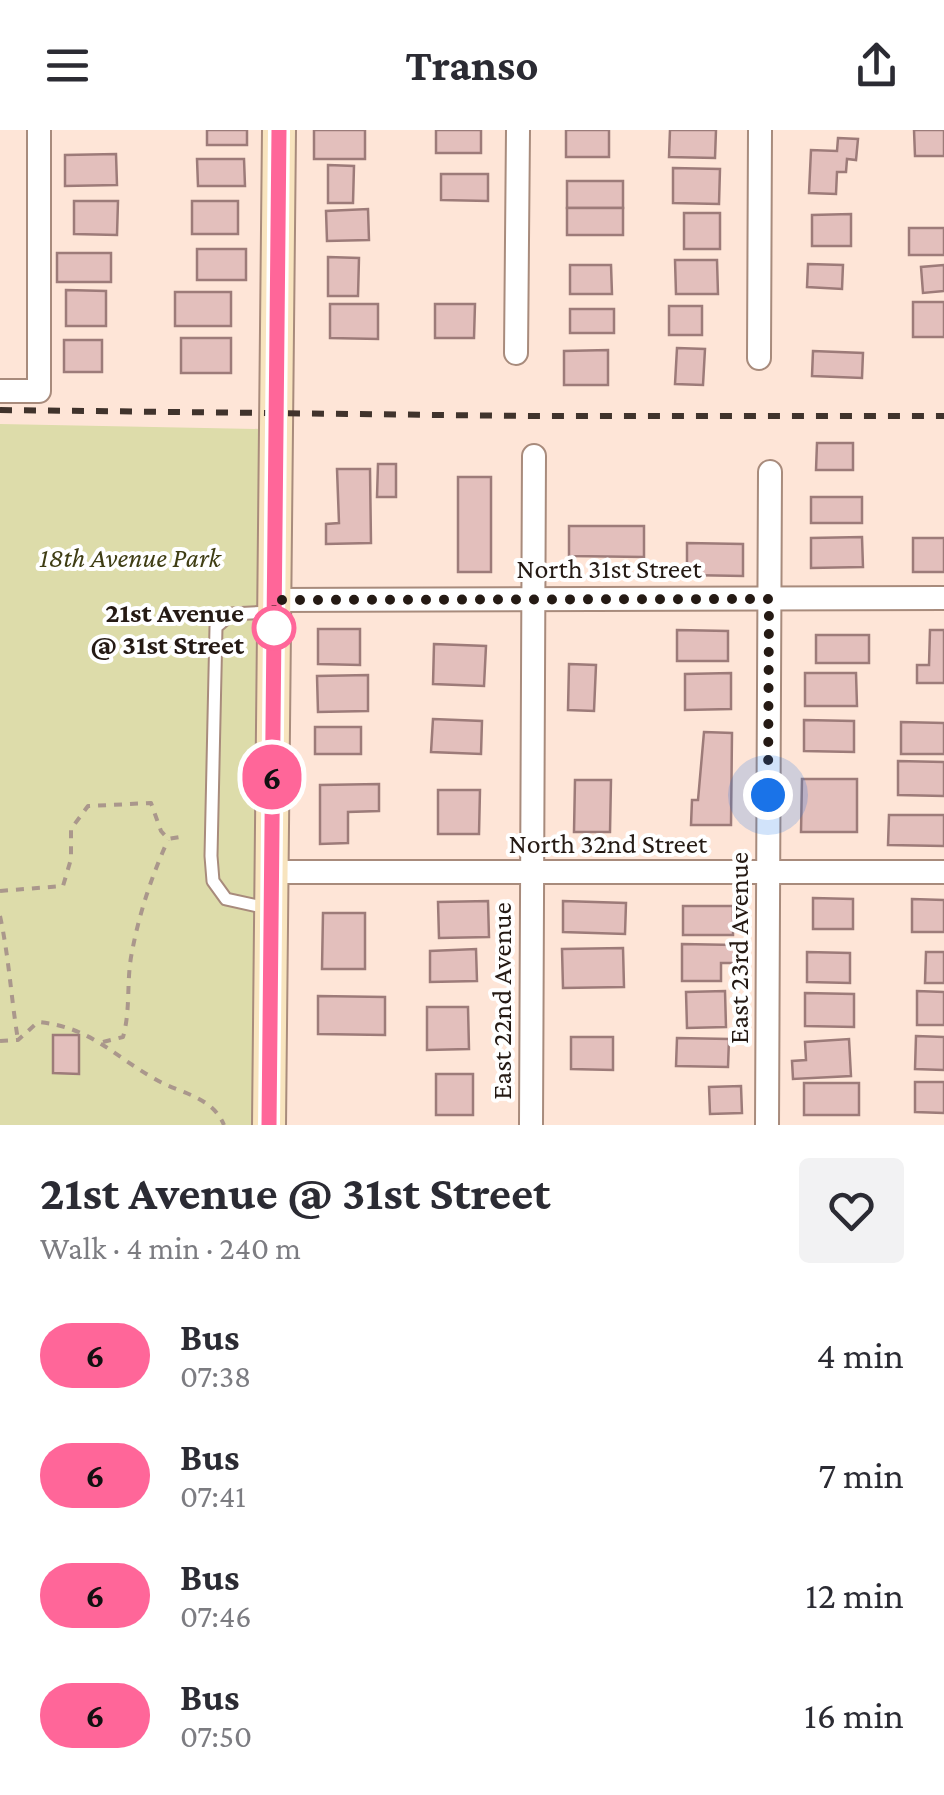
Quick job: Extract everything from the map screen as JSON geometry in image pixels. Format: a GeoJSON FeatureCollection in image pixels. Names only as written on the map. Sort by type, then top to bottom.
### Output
{"type":"FeatureCollection","features":[{"type":"Feature","properties":{"kind":"street"},"geometry":{"type":"LineString","coordinates":[[0,391],[39,391],[39,130]]}},
{"type":"Feature","properties":{"kind":"street"},"geometry":{"type":"LineString","coordinates":[[270,1125],[280,130]]}},
{"type":"Feature","properties":{"kind":"street"},"geometry":{"type":"LineString","coordinates":[[516,354],[518,130]]}},
{"type":"Feature","properties":{"kind":"street"},"geometry":{"type":"LineString","coordinates":[[759,358],[760,130]]}},
{"type":"Feature","properties":{"kind":"street","name":"East 22nd Avenue"},"geometry":{"type":"LineString","coordinates":[[530,1125],[534,456]]}},
{"type":"Feature","properties":{"kind":"street","name":"East 23rd Avenue"},"geometry":{"type":"LineString","coordinates":[[767,1125],[770,472]]}},
{"type":"Feature","properties":{"kind":"street","name":"North 31st Street"},"geometry":{"type":"LineString","coordinates":[[274,606],[532,598],[944,598]]}},
{"type":"Feature","properties":{"kind":"street","name":"North 32nd Street"},"geometry":{"type":"LineString","coordinates":[[271,872],[944,872]]}},
{"type":"Feature","properties":{"kind":"lane"},"geometry":{"type":"LineString","coordinates":[[271,909],[226,899],[214,882],[211,856],[216,627],[231,614],[274,606]]}},
{"type":"Feature","properties":{"kind":"path"},"geometry":{"type":"LineString","coordinates":[[0,891],[64,886],[71,859],[71,828],[88,806],[151,803],[161,831],[168,838]]}},
{"type":"Feature","properties":{"kind":"path"},"geometry":{"type":"LineString","coordinates":[[168,838],[186,836]]}},
{"type":"Feature","properties":{"kind":"path"},"geometry":{"type":"LineString","coordinates":[[104,1042],[123,1038],[131,954],[153,871],[168,838]]}},
{"type":"Feature","properties":{"kind":"path"},"geometry":{"type":"LineString","coordinates":[[0,916],[18,1040]]}},
{"type":"Feature","properties":{"kind":"path"},"geometry":{"type":"LineString","coordinates":[[0,1041],[18,1040],[38,1022],[66,1025],[104,1042],[156,1080],[201,1098],[224,1125]]}},
{"type":"Feature","properties":{"kind":"green space","name":"18th Avenue Park"},"geometry":{"type":"Polygon","coordinates":[[[0,424],[262,429],[256,624],[254,1125],[0,1125],[0,424]]]}},
{"type":"Feature","properties":{"kind":"building"},"geometry":{"type":"Polygon","coordinates":[[[207,130],[247,130],[247,145],[207,145],[207,130]]]}},
{"type":"Feature","properties":{"kind":"building"},"geometry":{"type":"Polygon","coordinates":[[[314,130],[365,130],[365,159],[314,159],[314,130]]]}},
{"type":"Feature","properties":{"kind":"building"},"geometry":{"type":"Polygon","coordinates":[[[436,130],[481,130],[481,153],[436,153],[436,130]]]}},
{"type":"Feature","properties":{"kind":"building"},"geometry":{"type":"Polygon","coordinates":[[[566,130],[609,130],[609,157],[566,157],[566,130]]]}},
{"type":"Feature","properties":{"kind":"building"},"geometry":{"type":"Polygon","coordinates":[[[670,130],[716,130],[715,158],[669,157],[670,130]]]}},
{"type":"Feature","properties":{"kind":"building"},"geometry":{"type":"Polygon","coordinates":[[[914,130],[944,130],[944,156],[915,156],[914,130]]]}},
{"type":"Feature","properties":{"kind":"building"},"geometry":{"type":"Polygon","coordinates":[[[838,138],[858,139],[856,160],[847,159],[846,172],[837,172],[836,194],[809,193],[811,150],[837,151],[838,138]]]}},
{"type":"Feature","properties":{"kind":"building"},"geometry":{"type":"Polygon","coordinates":[[[116,154],[117,185],[65,186],[65,155],[116,154]]]}},
{"type":"Feature","properties":{"kind":"building"},"geometry":{"type":"Polygon","coordinates":[[[197,159],[244,159],[245,186],[198,186],[197,159]]]}},
{"type":"Feature","properties":{"kind":"building"},"geometry":{"type":"Polygon","coordinates":[[[328,165],[354,166],[353,203],[328,203],[328,165]]]}},
{"type":"Feature","properties":{"kind":"building"},"geometry":{"type":"Polygon","coordinates":[[[673,168],[720,169],[719,204],[673,203],[673,168]]]}},
{"type":"Feature","properties":{"kind":"building"},"geometry":{"type":"Polygon","coordinates":[[[441,174],[488,174],[488,201],[441,200],[441,174]]]}},
{"type":"Feature","properties":{"kind":"building"},"geometry":{"type":"Polygon","coordinates":[[[567,181],[623,181],[623,208],[567,208],[567,181]]]}},
{"type":"Feature","properties":{"kind":"building"},"geometry":{"type":"Polygon","coordinates":[[[74,201],[118,201],[117,235],[74,234],[74,201]]]}},
{"type":"Feature","properties":{"kind":"building"},"geometry":{"type":"Polygon","coordinates":[[[192,201],[238,201],[238,234],[192,234],[192,201]]]}},
{"type":"Feature","properties":{"kind":"building"},"geometry":{"type":"Polygon","coordinates":[[[567,208],[623,208],[623,235],[567,235],[567,208]]]}},
{"type":"Feature","properties":{"kind":"building"},"geometry":{"type":"Polygon","coordinates":[[[368,209],[369,240],[327,241],[326,211],[368,209]]]}},
{"type":"Feature","properties":{"kind":"building"},"geometry":{"type":"Polygon","coordinates":[[[684,213],[720,213],[720,249],[684,249],[684,213]]]}},
{"type":"Feature","properties":{"kind":"building"},"geometry":{"type":"Polygon","coordinates":[[[851,214],[851,246],[812,246],[812,215],[851,214]]]}},
{"type":"Feature","properties":{"kind":"building"},"geometry":{"type":"Polygon","coordinates":[[[909,228],[944,228],[944,255],[909,255],[909,228]]]}},
{"type":"Feature","properties":{"kind":"building"},"geometry":{"type":"Polygon","coordinates":[[[197,249],[246,249],[246,280],[197,280],[197,249]]]}},
{"type":"Feature","properties":{"kind":"building"},"geometry":{"type":"Polygon","coordinates":[[[57,253],[111,253],[111,282],[57,282],[57,253]]]}},
{"type":"Feature","properties":{"kind":"building"},"geometry":{"type":"Polygon","coordinates":[[[328,257],[359,258],[358,296],[328,296],[328,257]]]}},
{"type":"Feature","properties":{"kind":"building"},"geometry":{"type":"Polygon","coordinates":[[[675,260],[717,260],[718,294],[676,294],[675,260]]]}},
{"type":"Feature","properties":{"kind":"building"},"geometry":{"type":"Polygon","coordinates":[[[808,264],[843,265],[842,289],[807,287],[808,264]]]}},
{"type":"Feature","properties":{"kind":"building"},"geometry":{"type":"Polygon","coordinates":[[[570,265],[611,265],[612,294],[570,294],[570,265]]]}},
{"type":"Feature","properties":{"kind":"building"},"geometry":{"type":"Polygon","coordinates":[[[944,265],[944,291],[923,293],[921,267],[944,265]]]}},
{"type":"Feature","properties":{"kind":"building"},"geometry":{"type":"Polygon","coordinates":[[[66,290],[106,291],[106,326],[66,326],[66,290]]]}},
{"type":"Feature","properties":{"kind":"building"},"geometry":{"type":"Polygon","coordinates":[[[175,292],[231,292],[231,326],[175,326],[175,292]]]}},
{"type":"Feature","properties":{"kind":"building"},"geometry":{"type":"Polygon","coordinates":[[[913,302],[944,302],[944,337],[913,337],[913,302]]]}},
{"type":"Feature","properties":{"kind":"building"},"geometry":{"type":"Polygon","coordinates":[[[330,304],[378,304],[378,339],[330,338],[330,304]]]}},
{"type":"Feature","properties":{"kind":"building"},"geometry":{"type":"Polygon","coordinates":[[[435,304],[475,304],[474,338],[435,338],[435,304]]]}},
{"type":"Feature","properties":{"kind":"building"},"geometry":{"type":"Polygon","coordinates":[[[669,306],[702,306],[702,335],[669,335],[669,306]]]}},
{"type":"Feature","properties":{"kind":"building"},"geometry":{"type":"Polygon","coordinates":[[[570,309],[614,309],[614,333],[570,333],[570,309]]]}},
{"type":"Feature","properties":{"kind":"building"},"geometry":{"type":"Polygon","coordinates":[[[181,338],[231,338],[231,373],[181,373],[181,338]]]}},
{"type":"Feature","properties":{"kind":"building"},"geometry":{"type":"Polygon","coordinates":[[[64,340],[102,340],[102,372],[64,372],[64,340]]]}},
{"type":"Feature","properties":{"kind":"building"},"geometry":{"type":"Polygon","coordinates":[[[677,348],[705,349],[703,385],[675,384],[677,348]]]}},
{"type":"Feature","properties":{"kind":"building"},"geometry":{"type":"Polygon","coordinates":[[[608,350],[608,385],[564,385],[564,351],[608,350]]]}},
{"type":"Feature","properties":{"kind":"building"},"geometry":{"type":"Polygon","coordinates":[[[813,351],[863,353],[862,378],[812,376],[813,351]]]}},
{"type":"Feature","properties":{"kind":"building"},"geometry":{"type":"Polygon","coordinates":[[[817,443],[853,443],[853,470],[816,470],[817,443]]]}},
{"type":"Feature","properties":{"kind":"building"},"geometry":{"type":"Polygon","coordinates":[[[378,464],[396,464],[396,497],[377,497],[378,464]]]}},
{"type":"Feature","properties":{"kind":"building"},"geometry":{"type":"Polygon","coordinates":[[[337,469],[370,469],[371,543],[326,544],[326,524],[339,523],[337,469]]]}},
{"type":"Feature","properties":{"kind":"building"},"geometry":{"type":"Polygon","coordinates":[[[458,477],[491,477],[491,572],[458,572],[458,477]]]}},
{"type":"Feature","properties":{"kind":"building"},"geometry":{"type":"Polygon","coordinates":[[[811,497],[862,497],[862,523],[811,523],[811,497]]]}},
{"type":"Feature","properties":{"kind":"building"},"geometry":{"type":"Polygon","coordinates":[[[569,526],[644,526],[644,557],[569,556],[569,526]]]}},
{"type":"Feature","properties":{"kind":"building"},"geometry":{"type":"Polygon","coordinates":[[[862,537],[863,567],[811,568],[811,538],[862,537]]]}},
{"type":"Feature","properties":{"kind":"building"},"geometry":{"type":"Polygon","coordinates":[[[913,538],[944,538],[944,572],[913,572],[913,538]]]}},
{"type":"Feature","properties":{"kind":"building"},"geometry":{"type":"Polygon","coordinates":[[[687,543],[743,544],[743,576],[687,575],[687,543]]]}},
{"type":"Feature","properties":{"kind":"building"},"geometry":{"type":"Polygon","coordinates":[[[318,629],[360,629],[360,665],[318,664],[318,629]]]}},
{"type":"Feature","properties":{"kind":"building"},"geometry":{"type":"Polygon","coordinates":[[[677,630],[728,631],[728,661],[677,661],[677,630]]]}},
{"type":"Feature","properties":{"kind":"building"},"geometry":{"type":"Polygon","coordinates":[[[930,630],[944,630],[944,683],[917,683],[917,665],[929,665],[930,630]]]}},
{"type":"Feature","properties":{"kind":"building"},"geometry":{"type":"Polygon","coordinates":[[[816,635],[869,635],[869,663],[816,663],[816,635]]]}},
{"type":"Feature","properties":{"kind":"building"},"geometry":{"type":"Polygon","coordinates":[[[434,644],[486,646],[484,686],[433,684],[434,644]]]}},
{"type":"Feature","properties":{"kind":"building"},"geometry":{"type":"Polygon","coordinates":[[[569,664],[596,665],[594,711],[568,710],[569,664]]]}},
{"type":"Feature","properties":{"kind":"building"},"geometry":{"type":"Polygon","coordinates":[[[731,673],[731,709],[685,710],[685,674],[731,673]]]}},
{"type":"Feature","properties":{"kind":"building"},"geometry":{"type":"Polygon","coordinates":[[[805,673],[856,673],[857,706],[805,706],[805,673]]]}},
{"type":"Feature","properties":{"kind":"building"},"geometry":{"type":"Polygon","coordinates":[[[368,675],[368,711],[318,712],[317,676],[368,675]]]}},
{"type":"Feature","properties":{"kind":"building"},"geometry":{"type":"Polygon","coordinates":[[[433,719],[482,721],[481,754],[431,752],[433,719]]]}},
{"type":"Feature","properties":{"kind":"building"},"geometry":{"type":"Polygon","coordinates":[[[804,720],[854,721],[854,752],[804,751],[804,720]]]}},
{"type":"Feature","properties":{"kind":"building"},"geometry":{"type":"Polygon","coordinates":[[[901,722],[944,723],[944,754],[901,754],[901,722]]]}},
{"type":"Feature","properties":{"kind":"building"},"geometry":{"type":"Polygon","coordinates":[[[315,727],[361,727],[361,754],[315,754],[315,727]]]}},
{"type":"Feature","properties":{"kind":"building"},"geometry":{"type":"Polygon","coordinates":[[[704,732],[732,733],[731,825],[691,825],[692,800],[698,800],[704,732]]]}},
{"type":"Feature","properties":{"kind":"building"},"geometry":{"type":"Polygon","coordinates":[[[898,761],[944,762],[944,796],[898,795],[898,761]]]}},
{"type":"Feature","properties":{"kind":"building"},"geometry":{"type":"Polygon","coordinates":[[[802,779],[857,779],[857,832],[801,832],[802,779]]]}},
{"type":"Feature","properties":{"kind":"building"},"geometry":{"type":"Polygon","coordinates":[[[575,780],[611,780],[610,832],[574,832],[575,780]]]}},
{"type":"Feature","properties":{"kind":"building"},"geometry":{"type":"Polygon","coordinates":[[[379,784],[379,811],[348,812],[348,843],[320,844],[320,785],[379,784]]]}},
{"type":"Feature","properties":{"kind":"building"},"geometry":{"type":"Polygon","coordinates":[[[438,790],[480,790],[479,834],[438,834],[438,790]]]}},
{"type":"Feature","properties":{"kind":"building"},"geometry":{"type":"Polygon","coordinates":[[[889,815],[944,815],[944,846],[888,845],[889,815]]]}},
{"type":"Feature","properties":{"kind":"building"},"geometry":{"type":"Polygon","coordinates":[[[813,898],[853,899],[853,929],[813,929],[813,898]]]}},
{"type":"Feature","properties":{"kind":"building"},"geometry":{"type":"Polygon","coordinates":[[[912,899],[944,900],[944,932],[912,932],[912,899]]]}},
{"type":"Feature","properties":{"kind":"building"},"geometry":{"type":"Polygon","coordinates":[[[488,901],[489,937],[439,938],[438,902],[488,901]]]}},
{"type":"Feature","properties":{"kind":"building"},"geometry":{"type":"Polygon","coordinates":[[[563,901],[626,903],[625,934],[563,932],[563,901]]]}},
{"type":"Feature","properties":{"kind":"building"},"geometry":{"type":"Polygon","coordinates":[[[683,906],[733,906],[733,935],[683,935],[683,906]]]}},
{"type":"Feature","properties":{"kind":"building"},"geometry":{"type":"Polygon","coordinates":[[[323,913],[365,913],[365,969],[322,969],[323,913]]]}},
{"type":"Feature","properties":{"kind":"building"},"geometry":{"type":"Polygon","coordinates":[[[682,944],[735,945],[735,963],[721,963],[721,981],[682,981],[682,944]]]}},
{"type":"Feature","properties":{"kind":"building"},"geometry":{"type":"Polygon","coordinates":[[[623,948],[624,987],[563,988],[562,949],[623,948]]]}},
{"type":"Feature","properties":{"kind":"building"},"geometry":{"type":"Polygon","coordinates":[[[476,949],[477,981],[430,982],[430,951],[476,949]]]}},
{"type":"Feature","properties":{"kind":"building"},"geometry":{"type":"Polygon","coordinates":[[[807,952],[850,953],[850,983],[807,982],[807,952]]]}},
{"type":"Feature","properties":{"kind":"building"},"geometry":{"type":"Polygon","coordinates":[[[926,952],[944,952],[944,983],[925,983],[926,952]]]}},
{"type":"Feature","properties":{"kind":"building"},"geometry":{"type":"Polygon","coordinates":[[[725,991],[726,1027],[687,1028],[686,992],[725,991]]]}},
{"type":"Feature","properties":{"kind":"building"},"geometry":{"type":"Polygon","coordinates":[[[917,991],[944,992],[944,1025],[917,1025],[917,991]]]}},
{"type":"Feature","properties":{"kind":"building"},"geometry":{"type":"Polygon","coordinates":[[[805,993],[854,994],[854,1027],[805,1026],[805,993]]]}},
{"type":"Feature","properties":{"kind":"building"},"geometry":{"type":"Polygon","coordinates":[[[318,996],[385,997],[385,1035],[318,1034],[318,996]]]}},
{"type":"Feature","properties":{"kind":"building"},"geometry":{"type":"Polygon","coordinates":[[[427,1007],[468,1007],[469,1049],[427,1050],[427,1007]]]}},
{"type":"Feature","properties":{"kind":"building"},"geometry":{"type":"Polygon","coordinates":[[[53,1035],[79,1035],[79,1074],[53,1073],[53,1035]]]}},
{"type":"Feature","properties":{"kind":"building"},"geometry":{"type":"Polygon","coordinates":[[[916,1036],[944,1037],[944,1070],[915,1069],[916,1036]]]}},
{"type":"Feature","properties":{"kind":"building"},"geometry":{"type":"Polygon","coordinates":[[[571,1037],[613,1037],[613,1070],[571,1069],[571,1037]]]}},
{"type":"Feature","properties":{"kind":"building"},"geometry":{"type":"Polygon","coordinates":[[[677,1038],[729,1039],[728,1067],[676,1066],[677,1038]]]}},
{"type":"Feature","properties":{"kind":"building"},"geometry":{"type":"Polygon","coordinates":[[[849,1039],[851,1076],[793,1079],[792,1061],[806,1060],[805,1042],[849,1039]]]}},
{"type":"Feature","properties":{"kind":"building"},"geometry":{"type":"Polygon","coordinates":[[[436,1074],[473,1074],[473,1115],[436,1115],[436,1074]]]}},
{"type":"Feature","properties":{"kind":"building"},"geometry":{"type":"Polygon","coordinates":[[[915,1082],[944,1082],[944,1113],[915,1112],[915,1082]]]}},
{"type":"Feature","properties":{"kind":"building"},"geometry":{"type":"Polygon","coordinates":[[[804,1083],[859,1083],[859,1115],[804,1115],[804,1083]]]}},
{"type":"Feature","properties":{"kind":"building"},"geometry":{"type":"Polygon","coordinates":[[[741,1086],[742,1113],[710,1114],[709,1087],[741,1086]]]}},
{"type":"Feature","properties":{"kind":"railway"},"geometry":{"type":"LineString","coordinates":[[0,410],[944,416]]}},
{"type":"Feature","properties":{"kind":"bus line","name":"6"},"geometry":{"type":"LineString","coordinates":[[269,1125],[279,130]]}},
{"type":"Feature","properties":{"kind":"place","name":"21st Avenue @ 31st Street"},"geometry":{"type":"Point","coordinates":[274,628]}},
{"type":"Feature","properties":{"kind":"route"},"geometry":{"type":"LineString","coordinates":[[274,628],[274,600],[769,599],[768,795]]}}]}
